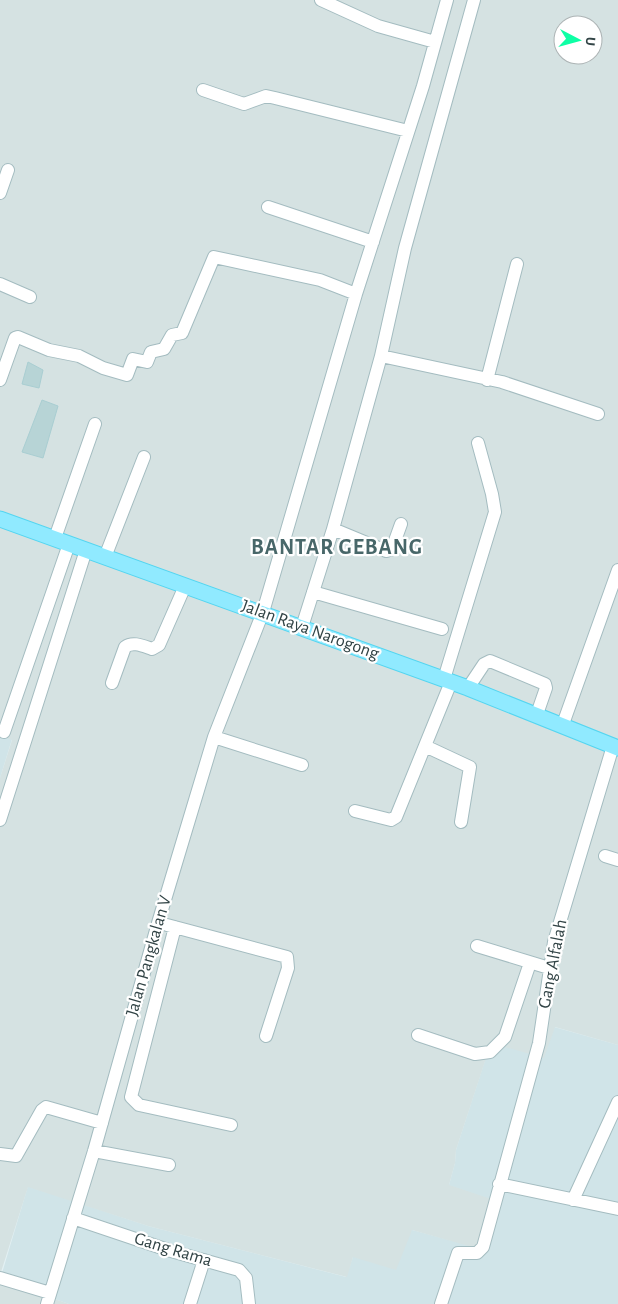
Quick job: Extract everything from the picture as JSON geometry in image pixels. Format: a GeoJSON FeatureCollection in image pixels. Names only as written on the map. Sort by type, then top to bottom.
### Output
{"type":"FeatureCollection","features":[{"type":"Feature","properties":{"kind":"main road","name":"Jalan Raya Narogong"},"geometry":{"type":"LineString","coordinates":[[0,519],[448,680],[616,747]]}},
{"type":"Feature","properties":{"kind":"street"},"geometry":{"type":"LineString","coordinates":[[321,0],[378,26],[435,42]]}},
{"type":"Feature","properties":{"kind":"street","name":"Jalan Pangkalan V"},"geometry":{"type":"LineString","coordinates":[[48,1298],[94,1151],[158,923],[214,738],[263,612],[356,294],[408,131],[446,0]]}},
{"type":"Feature","properties":{"kind":"street"},"geometry":{"type":"LineString","coordinates":[[302,627],[333,529],[381,356],[406,248],[474,0]]}},
{"type":"Feature","properties":{"kind":"street"},"geometry":{"type":"LineString","coordinates":[[203,90],[244,104],[266,96],[408,131]]}},
{"type":"Feature","properties":{"kind":"street"},"geometry":{"type":"LineString","coordinates":[[0,193],[8,170]]}},
{"type":"Feature","properties":{"kind":"street"},"geometry":{"type":"LineString","coordinates":[[268,207],[373,242]]}},
{"type":"Feature","properties":{"kind":"street"},"geometry":{"type":"LineString","coordinates":[[0,380],[15,338],[18,337],[48,350],[80,356],[103,368],[127,374],[133,359],[146,362],[151,352],[164,349],[172,335],[182,332],[214,256],[320,280],[356,294]]}},
{"type":"Feature","properties":{"kind":"street"},"geometry":{"type":"LineString","coordinates":[[487,380],[516,264]]}},
{"type":"Feature","properties":{"kind":"street"},"geometry":{"type":"LineString","coordinates":[[0,284],[30,297]]}},
{"type":"Feature","properties":{"kind":"street"},"geometry":{"type":"LineString","coordinates":[[381,356],[502,382],[598,414]]}},
{"type":"Feature","properties":{"kind":"street"},"geometry":{"type":"LineString","coordinates":[[4,732],[96,424]]}},
{"type":"Feature","properties":{"kind":"street"},"geometry":{"type":"LineString","coordinates":[[355,811],[391,820],[396,817],[425,746],[448,680],[495,512],[478,443]]}},
{"type":"Feature","properties":{"kind":"street"},"geometry":{"type":"LineString","coordinates":[[105,557],[144,457]]}},
{"type":"Feature","properties":{"kind":"street"},"geometry":{"type":"LineString","coordinates":[[333,529],[386,551],[392,549],[401,524]]}},
{"type":"Feature","properties":{"kind":"street"},"geometry":{"type":"LineString","coordinates":[[0,820],[86,550]]}},
{"type":"Feature","properties":{"kind":"street"},"geometry":{"type":"LineString","coordinates":[[562,724],[618,570]]}},
{"type":"Feature","properties":{"kind":"street"},"geometry":{"type":"LineString","coordinates":[[112,683],[125,647],[131,643],[152,649],[159,646],[184,586]]}},
{"type":"Feature","properties":{"kind":"street"},"geometry":{"type":"LineString","coordinates":[[313,592],[442,629]]}},
{"type":"Feature","properties":{"kind":"street"},"geometry":{"type":"LineString","coordinates":[[468,688],[484,664],[490,661],[545,684],[546,688],[537,714]]}},
{"type":"Feature","properties":{"kind":"street"},"geometry":{"type":"LineString","coordinates":[[214,738],[302,766]]}},
{"type":"Feature","properties":{"kind":"street"},"geometry":{"type":"LineString","coordinates":[[425,746],[470,767],[461,822]]}},
{"type":"Feature","properties":{"kind":"street","name":"Gang Alfalah"},"geometry":{"type":"LineString","coordinates":[[441,1304],[458,1253],[477,1254],[483,1247],[539,1043],[554,942],[616,747]]}},
{"type":"Feature","properties":{"kind":"street"},"geometry":{"type":"LineString","coordinates":[[605,856],[618,860]]}},
{"type":"Feature","properties":{"kind":"street"},"geometry":{"type":"LineString","coordinates":[[158,923],[287,957],[288,968],[266,1036]]}},
{"type":"Feature","properties":{"kind":"street"},"geometry":{"type":"LineString","coordinates":[[175,926],[131,1097],[139,1105],[231,1125]]}},
{"type":"Feature","properties":{"kind":"street"},"geometry":{"type":"LineString","coordinates":[[477,946],[549,968]]}},
{"type":"Feature","properties":{"kind":"street"},"geometry":{"type":"LineString","coordinates":[[418,1035],[475,1054],[490,1052],[505,1037],[530,963]]}},
{"type":"Feature","properties":{"kind":"street"},"geometry":{"type":"LineString","coordinates":[[573,1200],[618,1102]]}},
{"type":"Feature","properties":{"kind":"street"},"geometry":{"type":"LineString","coordinates":[[0,1154],[16,1156],[42,1110],[46,1107],[102,1123]]}},
{"type":"Feature","properties":{"kind":"street"},"geometry":{"type":"LineString","coordinates":[[94,1151],[169,1165]]}},
{"type":"Feature","properties":{"kind":"street"},"geometry":{"type":"LineString","coordinates":[[500,1184],[618,1209]]}},
{"type":"Feature","properties":{"kind":"street","name":"Gang Rama"},"geometry":{"type":"LineString","coordinates":[[73,1218],[243,1273],[249,1304]]}},
{"type":"Feature","properties":{"kind":"street"},"geometry":{"type":"LineString","coordinates":[[190,1304],[204,1260]]}},
{"type":"Feature","properties":{"kind":"street"},"geometry":{"type":"LineString","coordinates":[[0,1278],[48,1298]]}},
{"type":"Feature","properties":{"kind":"shaded area"},"geometry":{"type":"Polygon","coordinates":[[[0,0],[618,0],[618,1045],[555,1027],[544,1058],[491,1043],[456,1150],[455,1163],[449,1185],[500,1202],[483,1250],[412,1230],[396,1270],[353,1257],[347,1277],[148,1226],[28,1187],[0,1275],[0,778],[12,740],[0,735],[0,0]]]}},
{"type":"Feature","properties":{"kind":"shaded area"},"geometry":{"type":"Polygon","coordinates":[[[0,735],[12,739],[0,778],[0,735]]]}},
{"type":"Feature","properties":{"kind":"shaded area"},"geometry":{"type":"Polygon","coordinates":[[[554,1027],[618,1045],[618,1304],[69,1304],[0,1280],[28,1186],[148,1226],[346,1277],[353,1257],[412,1230],[483,1249],[449,1185],[455,1163],[456,1150],[491,1042],[554,1027]]]}},
{"type":"Feature","properties":{"kind":"shaded area"},"geometry":{"type":"Polygon","coordinates":[[[0,1280],[69,1304],[0,1304],[0,1280]]]}},
{"type":"Feature","properties":{"kind":"building"},"geometry":{"type":"Polygon","coordinates":[[[28,362],[43,370],[39,388],[22,384],[28,362]]]}},
{"type":"Feature","properties":{"kind":"building"},"geometry":{"type":"Polygon","coordinates":[[[42,400],[58,406],[43,458],[22,452],[42,400]]]}},
{"type":"Feature","properties":{"kind":"district","name":"BANTAR GEBANG"},"geometry":{"type":"Point","coordinates":[337,547]}}]}
